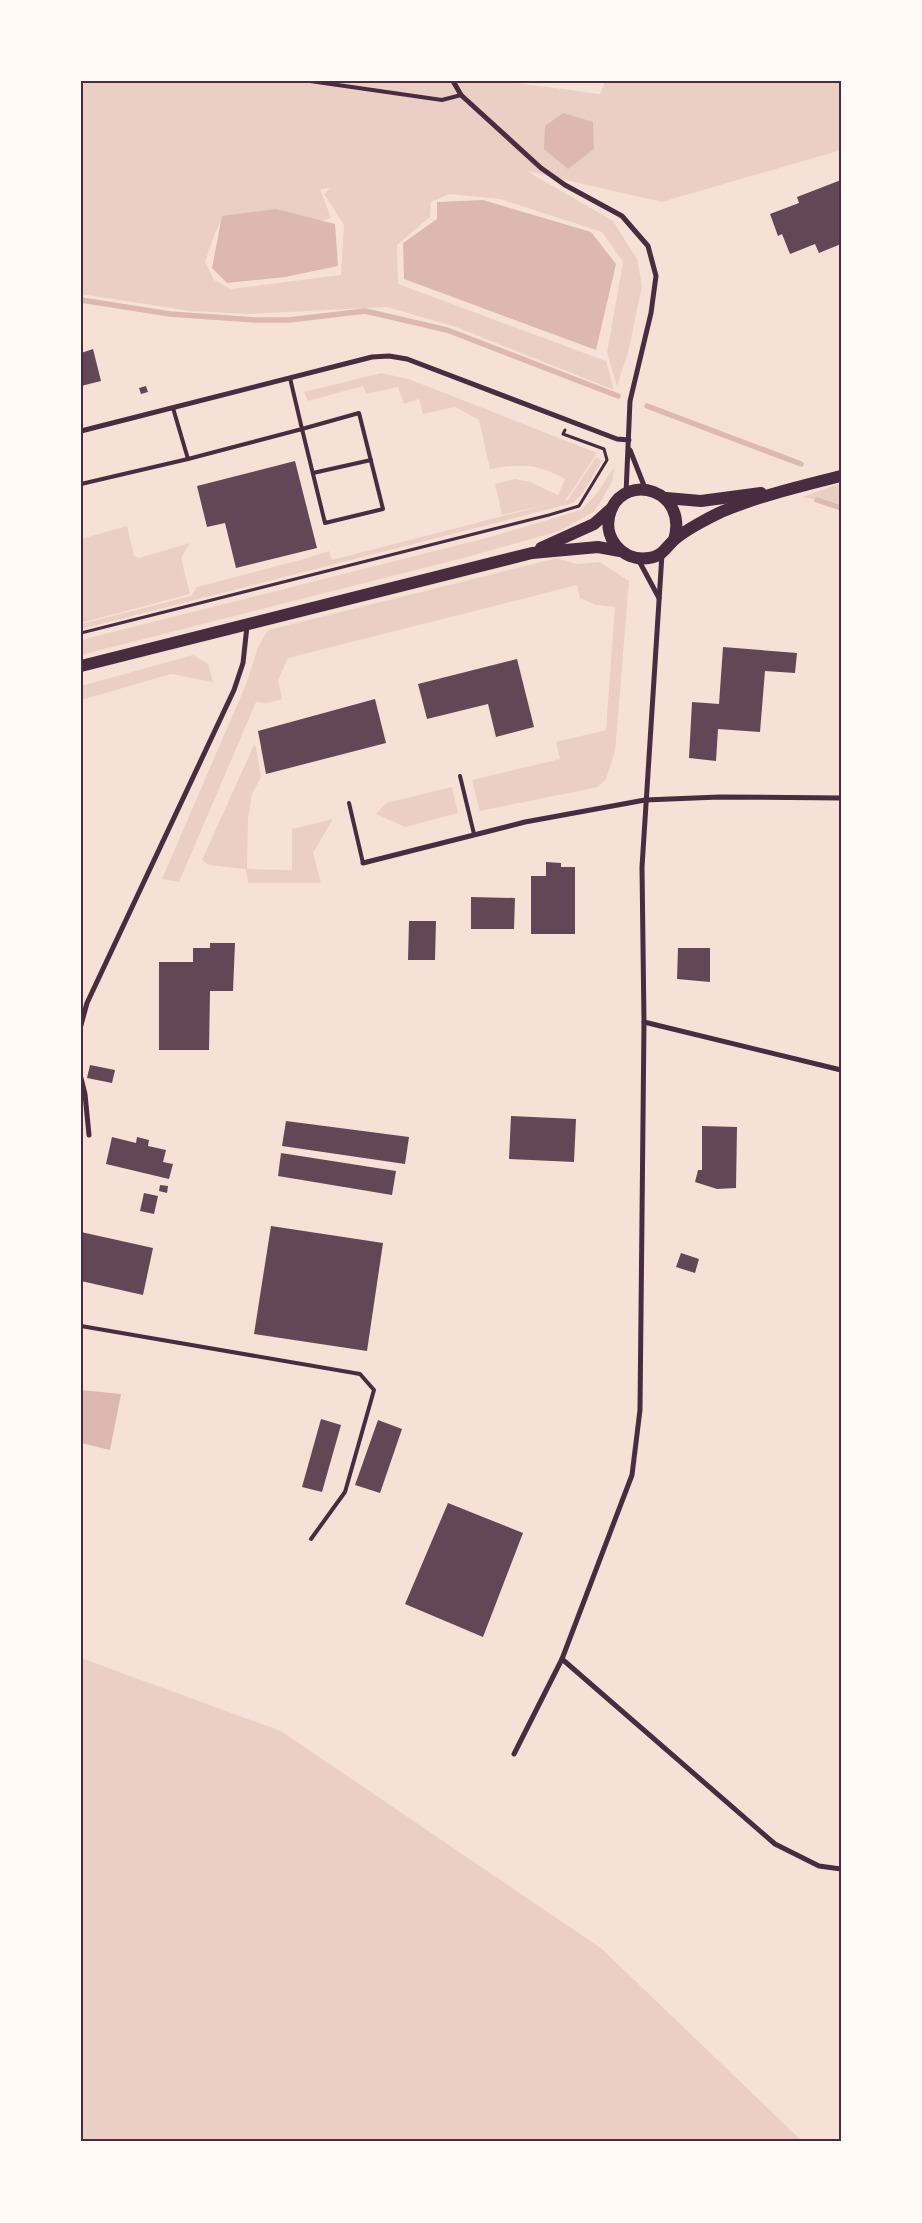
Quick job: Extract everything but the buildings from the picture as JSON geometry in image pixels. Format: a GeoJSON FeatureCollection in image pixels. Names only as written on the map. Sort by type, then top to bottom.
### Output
{"type":"FeatureCollection","features":[{"type":"Feature","properties":{"kind":"main road"},"geometry":{"type":"LineString","coordinates":[[532,552],[598,547],[620,551],[638,559],[651,558],[662,553],[674,540],[721,512],[793,488],[841,476]]}},
{"type":"Feature","properties":{"kind":"main road"},"geometry":{"type":"LineString","coordinates":[[666,498],[701,501],[793,488]]}},
{"type":"Feature","properties":{"kind":"main road"},"geometry":{"type":"LineString","coordinates":[[81,666],[247,626],[532,552],[594,524],[626,494],[635,490],[656,492],[666,498],[673,507],[677,518],[674,540]]}},
{"type":"Feature","properties":{"kind":"main road"},"geometry":{"type":"LineString","coordinates":[[612,508],[608,520],[609,533],[613,543],[620,551]]}},
{"type":"Feature","properties":{"kind":"street"},"geometry":{"type":"LineString","coordinates":[[452,81],[460,95],[541,168],[565,185],[622,216],[648,246],[656,276],[651,314],[630,401],[626,494]]}},
{"type":"Feature","properties":{"kind":"street"},"geometry":{"type":"LineString","coordinates":[[81,431],[372,357],[389,356],[407,359],[617,439],[629,440]]}},
{"type":"Feature","properties":{"kind":"street"},"geometry":{"type":"LineString","coordinates":[[629,447],[645,490]]}},
{"type":"Feature","properties":{"kind":"street"},"geometry":{"type":"LineString","coordinates":[[514,1754],[562,1659],[632,1475],[640,1410],[644,1022],[642,867],[662,553]]}},
{"type":"Feature","properties":{"kind":"street"},"geometry":{"type":"LineString","coordinates":[[638,559],[659,598]]}},
{"type":"Feature","properties":{"kind":"street"},"geometry":{"type":"LineString","coordinates":[[81,1025],[87,1003],[234,690],[243,663],[247,626]]}},
{"type":"Feature","properties":{"kind":"street"},"geometry":{"type":"LineString","coordinates":[[363,863],[524,822],[645,800],[719,797],[841,798]]}},
{"type":"Feature","properties":{"kind":"street"},"geometry":{"type":"LineString","coordinates":[[644,1022],[841,1070]]}},
{"type":"Feature","properties":{"kind":"street"},"geometry":{"type":"LineString","coordinates":[[81,1078],[86,1094],[89,1135]]}},
{"type":"Feature","properties":{"kind":"street"},"geometry":{"type":"LineString","coordinates":[[562,1659],[775,1844],[819,1866],[841,1869]]}},
{"type":"Feature","properties":{"kind":"lane"},"geometry":{"type":"LineString","coordinates":[[310,81],[442,100],[460,95]]}},
{"type":"Feature","properties":{"kind":"lane"},"geometry":{"type":"LineString","coordinates":[[81,484],[188,459],[302,428],[359,413],[383,509],[325,523],[302,428],[290,378]]}},
{"type":"Feature","properties":{"kind":"lane"},"geometry":{"type":"LineString","coordinates":[[174,408],[188,459]]}},
{"type":"Feature","properties":{"kind":"lane"},"geometry":{"type":"LineString","coordinates":[[313,473],[371,460]]}},
{"type":"Feature","properties":{"kind":"lane"},"geometry":{"type":"LineString","coordinates":[[460,776],[474,834]]}},
{"type":"Feature","properties":{"kind":"lane"},"geometry":{"type":"LineString","coordinates":[[349,804],[363,863]]}},
{"type":"Feature","properties":{"kind":"lane"},"geometry":{"type":"LineString","coordinates":[[81,1326],[360,1374],[374,1390],[348,1483],[345,1492],[311,1540]]}},
{"type":"Feature","properties":{"kind":"path"},"geometry":{"type":"LineString","coordinates":[[81,633],[539,518],[579,506],[607,460],[604,449],[563,434],[569,420]]}},
{"type":"Feature","properties":{"kind":"shaded area"},"geometry":{"type":"Polygon","coordinates":[[[81,81],[503,81],[600,94],[605,81],[841,81],[841,150],[662,202],[527,171],[613,221],[637,259],[642,286],[628,353],[617,386],[607,353],[623,262],[602,232],[500,199],[449,194],[431,202],[430,217],[397,245],[398,284],[606,361],[614,390],[456,327],[387,307],[250,314],[190,311],[81,294],[81,81]],[[330,188],[320,189],[331,218],[317,222],[263,215],[221,221],[205,262],[214,280],[231,289],[341,275],[344,225],[324,194],[330,188]]]}},
{"type":"Feature","properties":{"kind":"shaded area"},"geometry":{"type":"Polygon","coordinates":[[[563,113],[593,122],[594,149],[568,169],[544,149],[545,126],[563,113]]]}},
{"type":"Feature","properties":{"kind":"shaded area"},"geometry":{"type":"Polygon","coordinates":[[[483,200],[591,232],[616,264],[596,350],[404,279],[403,243],[437,219],[437,202],[483,200]]]}},
{"type":"Feature","properties":{"kind":"shaded area"},"geometry":{"type":"Polygon","coordinates":[[[276,209],[335,224],[338,266],[285,277],[227,283],[212,268],[222,216],[276,209]]]}},
{"type":"Feature","properties":{"kind":"shaded area"},"geometry":{"type":"Polygon","coordinates":[[[381,373],[409,379],[597,453],[565,501],[568,500],[596,457],[602,461],[582,494],[573,503],[81,629],[81,624],[191,596],[197,587],[329,551],[332,560],[554,503],[502,515],[495,484],[515,479],[530,482],[558,495],[565,479],[537,467],[511,466],[490,469],[479,420],[455,407],[423,414],[419,399],[404,404],[398,387],[366,394],[363,386],[308,401],[304,392],[381,373]]]}},
{"type":"Feature","properties":{"kind":"shaded area"},"geometry":{"type":"Polygon","coordinates":[[[614,467],[612,482],[595,511],[560,531],[471,556],[81,655],[81,640],[490,537],[581,510],[598,492],[614,467]]]}},
{"type":"Feature","properties":{"kind":"shaded area"},"geometry":{"type":"Polygon","coordinates":[[[841,483],[841,504],[802,497],[841,483]]]}},
{"type":"Feature","properties":{"kind":"shaded area"},"geometry":{"type":"Polygon","coordinates":[[[127,526],[134,556],[139,558],[190,543],[181,558],[190,594],[81,623],[81,539],[127,526]]]}},
{"type":"Feature","properties":{"kind":"shaded area"},"geometry":{"type":"Polygon","coordinates":[[[557,558],[577,564],[600,562],[629,581],[615,752],[606,779],[598,787],[480,811],[472,780],[560,759],[556,742],[606,730],[615,607],[596,605],[580,598],[577,585],[288,658],[278,680],[282,699],[267,703],[256,702],[179,882],[162,879],[247,682],[258,647],[268,630],[557,558]]]}},
{"type":"Feature","properties":{"kind":"shaded area"},"geometry":{"type":"Polygon","coordinates":[[[193,655],[208,664],[213,682],[171,674],[81,700],[81,686],[193,655]]]}},
{"type":"Feature","properties":{"kind":"shaded area"},"geometry":{"type":"Polygon","coordinates":[[[254,745],[261,777],[252,794],[248,819],[247,869],[292,870],[292,829],[333,819],[313,853],[321,883],[248,883],[246,869],[209,865],[202,860],[254,745]]]}},
{"type":"Feature","properties":{"kind":"shaded area"},"geometry":{"type":"Polygon","coordinates":[[[452,787],[458,813],[405,827],[376,814],[386,803],[452,787]]]}},
{"type":"Feature","properties":{"kind":"shaded area"},"geometry":{"type":"Polygon","coordinates":[[[81,1390],[121,1394],[110,1450],[81,1443],[81,1390]]]}},
{"type":"Feature","properties":{"kind":"shaded area"},"geometry":{"type":"Polygon","coordinates":[[[81,1658],[281,1731],[602,1949],[803,2142],[81,2142],[81,1658]]]}},
{"type":"Feature","properties":{"kind":"waterway"},"geometry":{"type":"LineString","coordinates":[[81,300],[170,314],[255,320],[289,320],[365,311],[447,330],[618,396]]}},
{"type":"Feature","properties":{"kind":"waterway"},"geometry":{"type":"LineString","coordinates":[[647,406],[801,464]]}},
{"type":"Feature","properties":{"kind":"waterway"},"geometry":{"type":"LineString","coordinates":[[817,500],[841,508]]}}]}
